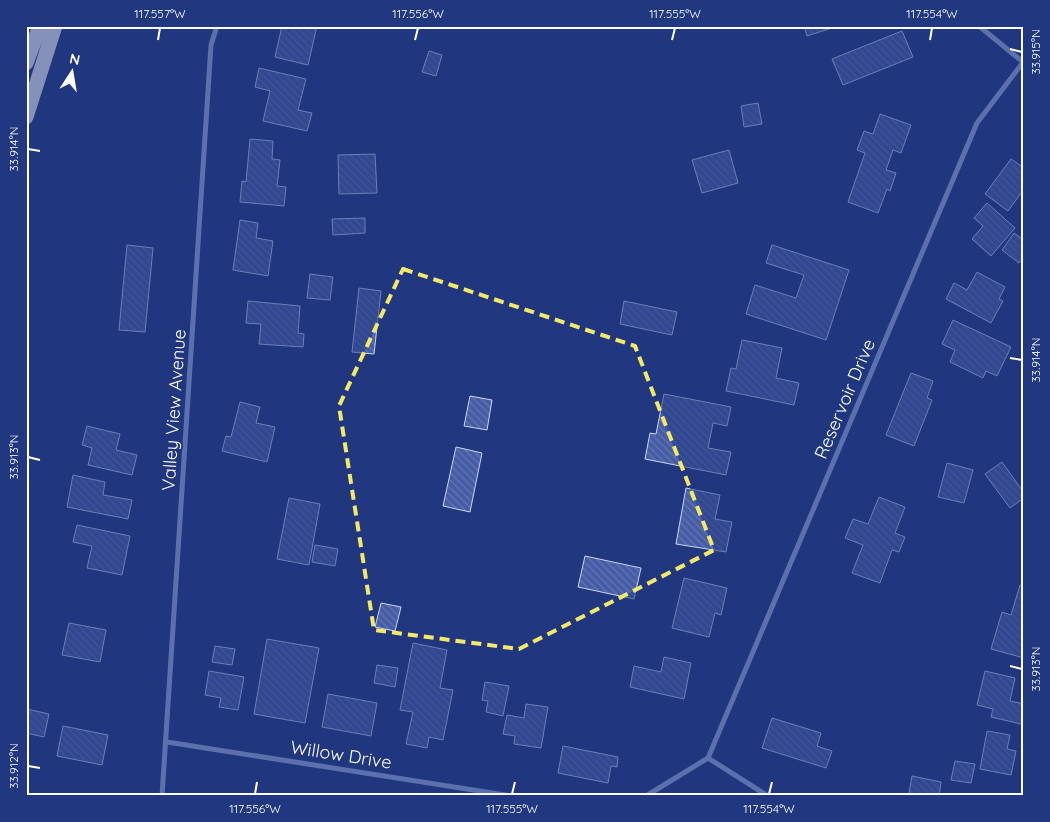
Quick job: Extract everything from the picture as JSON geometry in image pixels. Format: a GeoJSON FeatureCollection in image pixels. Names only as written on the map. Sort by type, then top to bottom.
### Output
{"type":"FeatureCollection","features":[{"type":"Feature","properties":{"kind":"highway"},"geometry":{"type":"LineString","coordinates":[[26,63],[40,26]]}},
{"type":"Feature","properties":{"kind":"highway"},"geometry":{"type":"LineString","coordinates":[[26,116],[55,26]]}},
{"type":"Feature","properties":{"kind":"street","name":"Valley View Avenue"},"geometry":{"type":"LineString","coordinates":[[162,796],[212,45],[217,26]]}},
{"type":"Feature","properties":{"kind":"street"},"geometry":{"type":"LineString","coordinates":[[979,26],[1023,61]]}},
{"type":"Feature","properties":{"kind":"street","name":"Reservoir Drive"},"geometry":{"type":"LineString","coordinates":[[708,758],[976,123],[1023,61]]}},
{"type":"Feature","properties":{"kind":"street","name":"Willow Drive"},"geometry":{"type":"LineString","coordinates":[[166,742],[512,796]]}},
{"type":"Feature","properties":{"kind":"street"},"geometry":{"type":"LineString","coordinates":[[646,796],[708,758],[768,796]]}},
{"type":"Feature","properties":{"kind":"highlighted area"},"geometry":{"type":"Polygon","coordinates":[[[403,269],[635,346],[714,550],[519,649],[374,630],[339,406],[403,269]]]}},
{"type":"Feature","properties":{"kind":"building"},"geometry":{"type":"Polygon","coordinates":[[[282,26],[317,26],[308,65],[275,57],[282,26]]]}},
{"type":"Feature","properties":{"kind":"building"},"geometry":{"type":"Polygon","coordinates":[[[804,26],[838,26],[807,36],[804,26]]]}},
{"type":"Feature","properties":{"kind":"building"},"geometry":{"type":"Polygon","coordinates":[[[902,31],[913,57],[843,85],[832,59],[902,31]]]}},
{"type":"Feature","properties":{"kind":"building"},"geometry":{"type":"Polygon","coordinates":[[[429,51],[442,55],[436,76],[422,72],[429,51]]]}},
{"type":"Feature","properties":{"kind":"building"},"geometry":{"type":"Polygon","coordinates":[[[259,68],[306,79],[298,110],[312,113],[307,131],[263,121],[270,91],[255,87],[259,68]]]}},
{"type":"Feature","properties":{"kind":"building"},"geometry":{"type":"Polygon","coordinates":[[[758,103],[762,124],[744,127],[741,106],[758,103]]]}},
{"type":"Feature","properties":{"kind":"building"},"geometry":{"type":"Polygon","coordinates":[[[880,114],[911,125],[901,153],[893,150],[886,170],[896,173],[890,191],[887,189],[878,213],[848,202],[865,153],[857,150],[864,131],[873,134],[880,114]]]}},
{"type":"Feature","properties":{"kind":"building"},"geometry":{"type":"Polygon","coordinates":[[[250,139],[273,141],[272,159],[280,160],[277,186],[286,187],[284,206],[240,202],[242,181],[246,182],[250,139]]]}},
{"type":"Feature","properties":{"kind":"building"},"geometry":{"type":"Polygon","coordinates":[[[729,150],[738,183],[702,193],[692,160],[729,150]]]}},
{"type":"Feature","properties":{"kind":"building"},"geometry":{"type":"Polygon","coordinates":[[[375,154],[377,193],[339,194],[338,155],[375,154]]]}},
{"type":"Feature","properties":{"kind":"building"},"geometry":{"type":"Polygon","coordinates":[[[1011,159],[1024,168],[1024,189],[1008,211],[985,194],[1011,159]]]}},
{"type":"Feature","properties":{"kind":"building"},"geometry":{"type":"Polygon","coordinates":[[[987,203],[1015,228],[991,256],[972,239],[983,226],[974,218],[987,203]]]}},
{"type":"Feature","properties":{"kind":"building"},"geometry":{"type":"Polygon","coordinates":[[[365,218],[365,233],[333,235],[332,219],[365,218]]]}},
{"type":"Feature","properties":{"kind":"building"},"geometry":{"type":"Polygon","coordinates":[[[240,220],[258,223],[256,238],[273,241],[268,276],[233,270],[240,220]]]}},
{"type":"Feature","properties":{"kind":"building"},"geometry":{"type":"Polygon","coordinates":[[[1014,233],[1024,240],[1024,256],[1019,263],[1002,250],[1014,233]]]}},
{"type":"Feature","properties":{"kind":"building"},"geometry":{"type":"Polygon","coordinates":[[[127,245],[153,248],[145,332],[119,330],[127,245]]]}},
{"type":"Feature","properties":{"kind":"building"},"geometry":{"type":"Polygon","coordinates":[[[772,245],[849,270],[826,340],[746,314],[755,285],[796,298],[804,275],[766,263],[772,245]]]}},
{"type":"Feature","properties":{"kind":"building"},"geometry":{"type":"Polygon","coordinates":[[[977,272],[1005,287],[999,299],[1003,301],[991,323],[946,299],[954,283],[967,290],[977,272]]]}},
{"type":"Feature","properties":{"kind":"building"},"geometry":{"type":"Polygon","coordinates":[[[310,274],[333,277],[330,300],[307,298],[310,274]]]}},
{"type":"Feature","properties":{"kind":"building"},"geometry":{"type":"Polygon","coordinates":[[[359,288],[381,291],[374,354],[352,352],[359,288]]]}},
{"type":"Feature","properties":{"kind":"building"},"geometry":{"type":"Polygon","coordinates":[[[248,301],[300,306],[298,333],[304,334],[303,347],[259,344],[261,324],[246,323],[248,301]]]}},
{"type":"Feature","properties":{"kind":"building"},"geometry":{"type":"Polygon","coordinates":[[[624,301],[677,312],[672,335],[620,324],[624,301]]]}},
{"type":"Feature","properties":{"kind":"building"},"geometry":{"type":"Polygon","coordinates":[[[953,320],[1011,347],[997,376],[986,371],[983,378],[950,362],[955,350],[942,344],[953,320]]]}},
{"type":"Feature","properties":{"kind":"building"},"geometry":{"type":"Polygon","coordinates":[[[742,340],[782,348],[776,378],[799,383],[794,405],[726,391],[731,368],[736,369],[742,340]]]}},
{"type":"Feature","properties":{"kind":"building"},"geometry":{"type":"Polygon","coordinates":[[[911,373],[933,381],[927,398],[932,400],[914,446],[886,435],[911,373]]]}},
{"type":"Feature","properties":{"kind":"building"},"geometry":{"type":"Polygon","coordinates":[[[664,394],[731,407],[727,426],[713,423],[708,448],[731,452],[726,475],[645,459],[650,433],[656,434],[664,394]]]}},
{"type":"Feature","properties":{"kind":"building"},"geometry":{"type":"Polygon","coordinates":[[[470,396],[492,400],[487,430],[464,426],[470,396]]]}},
{"type":"Feature","properties":{"kind":"building"},"geometry":{"type":"Polygon","coordinates":[[[240,402],[260,407],[256,423],[275,427],[267,462],[222,451],[226,436],[231,437],[240,402]]]}},
{"type":"Feature","properties":{"kind":"building"},"geometry":{"type":"Polygon","coordinates":[[[87,426],[120,434],[116,450],[137,455],[132,475],[88,465],[92,448],[82,445],[87,426]]]}},
{"type":"Feature","properties":{"kind":"building"},"geometry":{"type":"Polygon","coordinates":[[[456,447],[482,453],[470,512],[443,506],[456,447]]]}},
{"type":"Feature","properties":{"kind":"building"},"geometry":{"type":"Polygon","coordinates":[[[1002,462],[1024,493],[1024,498],[1010,508],[985,474],[1002,462]]]}},
{"type":"Feature","properties":{"kind":"building"},"geometry":{"type":"Polygon","coordinates":[[[947,463],[973,470],[964,503],[938,497],[947,463]]]}},
{"type":"Feature","properties":{"kind":"building"},"geometry":{"type":"Polygon","coordinates":[[[73,475],[105,482],[103,495],[132,500],[128,519],[67,507],[73,475]]]}},
{"type":"Feature","properties":{"kind":"building"},"geometry":{"type":"Polygon","coordinates":[[[686,488],[720,495],[715,519],[732,522],[726,552],[676,544],[686,488]]]}},
{"type":"Feature","properties":{"kind":"building"},"geometry":{"type":"Polygon","coordinates":[[[879,497],[905,507],[895,533],[905,537],[899,552],[892,550],[880,583],[852,573],[863,545],[845,538],[853,519],[868,524],[879,497]]]}},
{"type":"Feature","properties":{"kind":"building"},"geometry":{"type":"Polygon","coordinates":[[[289,498],[320,504],[309,565],[277,559],[289,498]]]}},
{"type":"Feature","properties":{"kind":"building"},"geometry":{"type":"Polygon","coordinates":[[[77,525],[130,536],[122,575],[87,568],[92,546],[73,542],[77,525]]]}},
{"type":"Feature","properties":{"kind":"building"},"geometry":{"type":"Polygon","coordinates":[[[315,545],[338,549],[335,566],[312,562],[315,545]]]}},
{"type":"Feature","properties":{"kind":"building"},"geometry":{"type":"Polygon","coordinates":[[[585,556],[641,568],[634,599],[578,587],[585,556]]]}},
{"type":"Feature","properties":{"kind":"building"},"geometry":{"type":"Polygon","coordinates":[[[684,578],[727,588],[721,615],[715,613],[709,637],[672,628],[684,578]]]}},
{"type":"Feature","properties":{"kind":"building"},"geometry":{"type":"Polygon","coordinates":[[[1020,585],[1024,586],[1024,658],[991,649],[1002,612],[1011,615],[1020,585]]]}},
{"type":"Feature","properties":{"kind":"building"},"geometry":{"type":"Polygon","coordinates":[[[381,603],[401,607],[395,631],[375,627],[381,603]]]}},
{"type":"Feature","properties":{"kind":"building"},"geometry":{"type":"Polygon","coordinates":[[[69,623],[106,630],[100,662],[62,655],[69,623]]]}},
{"type":"Feature","properties":{"kind":"building"},"geometry":{"type":"Polygon","coordinates":[[[267,639],[319,648],[305,723],[254,714],[267,639]]]}},
{"type":"Feature","properties":{"kind":"building"},"geometry":{"type":"Polygon","coordinates":[[[413,643],[447,650],[440,688],[453,690],[443,740],[429,737],[427,748],[406,744],[413,712],[400,710],[413,643]]]}},
{"type":"Feature","properties":{"kind":"building"},"geometry":{"type":"Polygon","coordinates":[[[215,646],[235,649],[232,665],[212,662],[215,646]]]}},
{"type":"Feature","properties":{"kind":"building"},"geometry":{"type":"Polygon","coordinates":[[[664,657],[691,663],[684,699],[630,687],[634,666],[661,672],[664,657]]]}},
{"type":"Feature","properties":{"kind":"building"},"geometry":{"type":"Polygon","coordinates":[[[377,665],[398,668],[395,687],[374,683],[377,665]]]}},
{"type":"Feature","properties":{"kind":"building"},"geometry":{"type":"Polygon","coordinates":[[[209,671],[244,677],[238,710],[219,707],[221,698],[205,695],[209,671]]]}},
{"type":"Feature","properties":{"kind":"building"},"geometry":{"type":"Polygon","coordinates":[[[985,671],[1015,678],[1010,701],[1024,704],[1021,724],[991,717],[993,709],[977,705],[985,671]]]}},
{"type":"Feature","properties":{"kind":"building"},"geometry":{"type":"Polygon","coordinates":[[[485,682],[509,686],[503,716],[486,712],[488,701],[482,700],[485,682]]]}},
{"type":"Feature","properties":{"kind":"building"},"geometry":{"type":"Polygon","coordinates":[[[328,694],[377,703],[371,736],[322,727],[328,694]]]}},
{"type":"Feature","properties":{"kind":"building"},"geometry":{"type":"Polygon","coordinates":[[[526,704],[548,707],[541,748],[514,744],[515,736],[503,734],[507,715],[524,718],[526,704]]]}},
{"type":"Feature","properties":{"kind":"building"},"geometry":{"type":"Polygon","coordinates":[[[27,709],[49,714],[44,737],[26,733],[27,709]]]}},
{"type":"Feature","properties":{"kind":"building"},"geometry":{"type":"Polygon","coordinates":[[[772,718],[821,733],[817,746],[832,751],[826,768],[762,748],[772,718]]]}},
{"type":"Feature","properties":{"kind":"building"},"geometry":{"type":"Polygon","coordinates":[[[63,726],[108,735],[102,765],[57,756],[63,726]]]}},
{"type":"Feature","properties":{"kind":"building"},"geometry":{"type":"Polygon","coordinates":[[[987,731],[1010,735],[1007,749],[1016,751],[1011,775],[980,769],[987,731]]]}},
{"type":"Feature","properties":{"kind":"building"},"geometry":{"type":"Polygon","coordinates":[[[563,746],[618,757],[617,767],[611,766],[608,783],[558,773],[563,746]]]}},
{"type":"Feature","properties":{"kind":"building"},"geometry":{"type":"Polygon","coordinates":[[[955,761],[975,764],[971,783],[951,780],[955,761]]]}},
{"type":"Feature","properties":{"kind":"building"},"geometry":{"type":"Polygon","coordinates":[[[912,776],[941,782],[939,796],[921,796],[909,793],[912,776]]]}}]}
